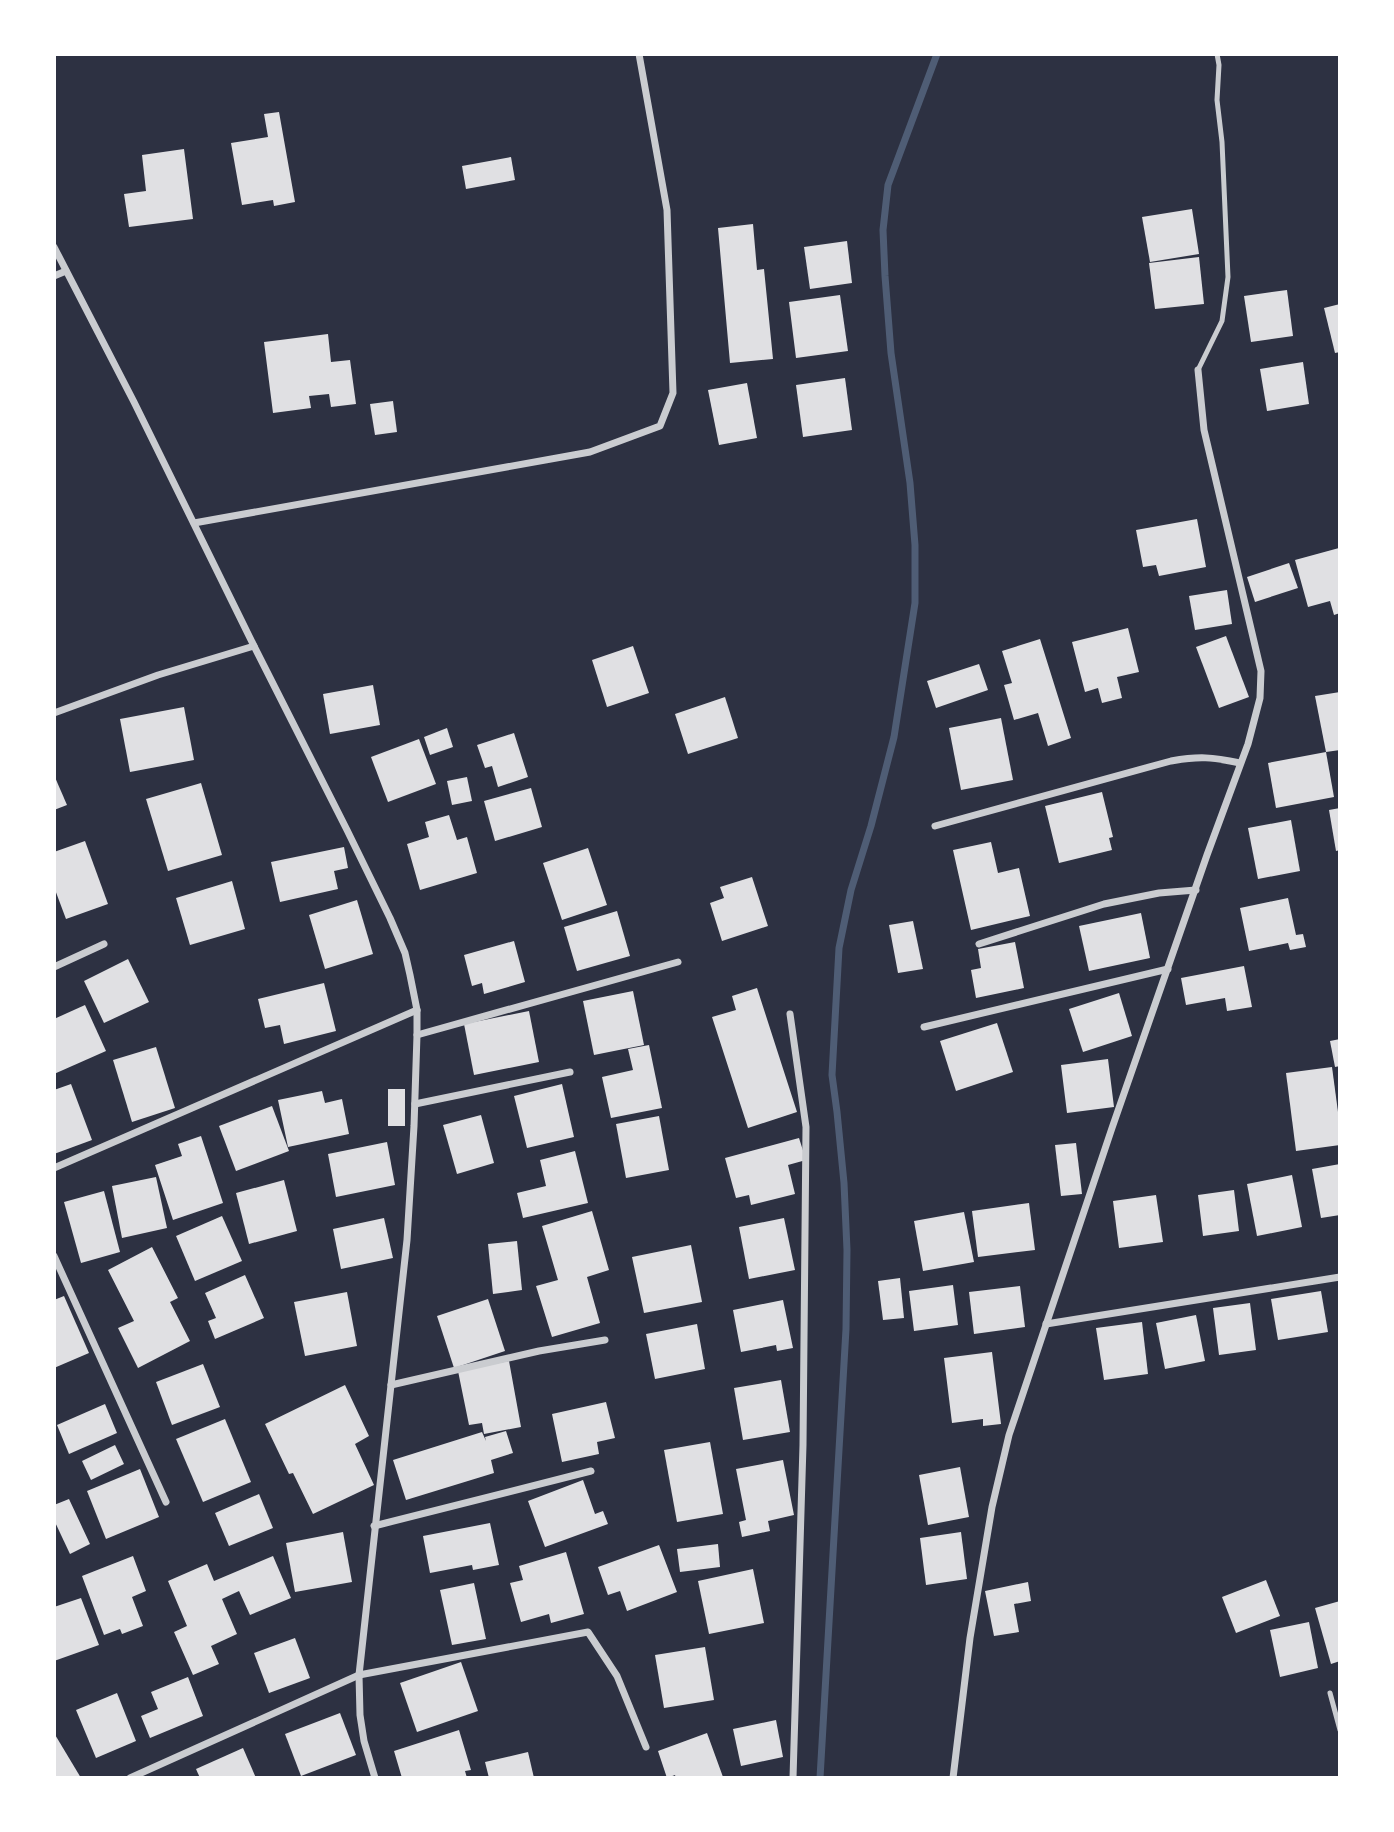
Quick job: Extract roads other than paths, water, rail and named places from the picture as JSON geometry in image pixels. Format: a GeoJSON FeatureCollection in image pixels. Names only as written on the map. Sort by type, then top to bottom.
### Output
{"type":"FeatureCollection","features":[{"type":"Feature","properties":{"kind":"street"},"geometry":{"type":"LineString","coordinates":[[194,523],[590,452],[660,426],[673,393],[667,210],[639,54]]}},
{"type":"Feature","properties":{"kind":"street"},"geometry":{"type":"LineString","coordinates":[[54,247],[390,918],[404,953],[417,1010],[407,1240],[359,1675],[364,1741],[375,1778]]}},
{"type":"Feature","properties":{"kind":"street"},"geometry":{"type":"LineString","coordinates":[[54,275],[66,271]]}},
{"type":"Feature","properties":{"kind":"street"},"geometry":{"type":"LineString","coordinates":[[953,1778],[970,1638],[992,1507],[1009,1435],[1112,1128],[1248,744],[1260,698],[1261,671],[1204,430],[1198,370]]}},
{"type":"Feature","properties":{"kind":"street"},"geometry":{"type":"LineString","coordinates":[[54,713],[159,675],[254,646]]}},
{"type":"Feature","properties":{"kind":"street"},"geometry":{"type":"LineString","coordinates":[[935,826],[1171,761],[1196,756],[1240,763]]}},
{"type":"Feature","properties":{"kind":"street"},"geometry":{"type":"LineString","coordinates":[[979,944],[1104,904],[1159,893],[1196,890]]}},
{"type":"Feature","properties":{"kind":"street"},"geometry":{"type":"LineString","coordinates":[[54,967],[104,944]]}},
{"type":"Feature","properties":{"kind":"street"},"geometry":{"type":"LineString","coordinates":[[417,1035],[677,962]]}},
{"type":"Feature","properties":{"kind":"street"},"geometry":{"type":"LineString","coordinates":[[924,1027],[1168,969]]}},
{"type":"Feature","properties":{"kind":"street"},"geometry":{"type":"LineString","coordinates":[[54,1168],[417,1010]]}},
{"type":"Feature","properties":{"kind":"street"},"geometry":{"type":"LineString","coordinates":[[790,1014],[806,1127],[803,1445],[793,1778]]}},
{"type":"Feature","properties":{"kind":"street"},"geometry":{"type":"LineString","coordinates":[[415,1104],[569,1072]]}},
{"type":"Feature","properties":{"kind":"street"},"geometry":{"type":"LineString","coordinates":[[54,1256],[166,1502]]}},
{"type":"Feature","properties":{"kind":"street"},"geometry":{"type":"LineString","coordinates":[[1046,1324],[1340,1277]]}},
{"type":"Feature","properties":{"kind":"street"},"geometry":{"type":"LineString","coordinates":[[391,1385],[539,1351],[605,1340]]}},
{"type":"Feature","properties":{"kind":"street"},"geometry":{"type":"LineString","coordinates":[[374,1527],[591,1471]]}},
{"type":"Feature","properties":{"kind":"street"},"geometry":{"type":"LineString","coordinates":[[130,1778],[359,1675],[588,1632],[617,1676],[646,1747]]}},
{"type":"Feature","properties":{"kind":"lane"},"geometry":{"type":"LineString","coordinates":[[1198,370],[1222,321],[1228,276],[1222,142],[1217,100],[1217,54]]}},
{"type":"Feature","properties":{"kind":"lane"},"geometry":{"type":"LineString","coordinates":[[1330,1693],[1340,1730]]}},
{"type":"Feature","properties":{"kind":"waterway"},"geometry":{"type":"LineString","coordinates":[[820,1778],[846,1329],[844,1183],[832,1075],[839,948],[851,890],[894,737],[915,603],[915,545],[910,483],[891,353],[883,230],[888,185],[937,54]]}}]}
